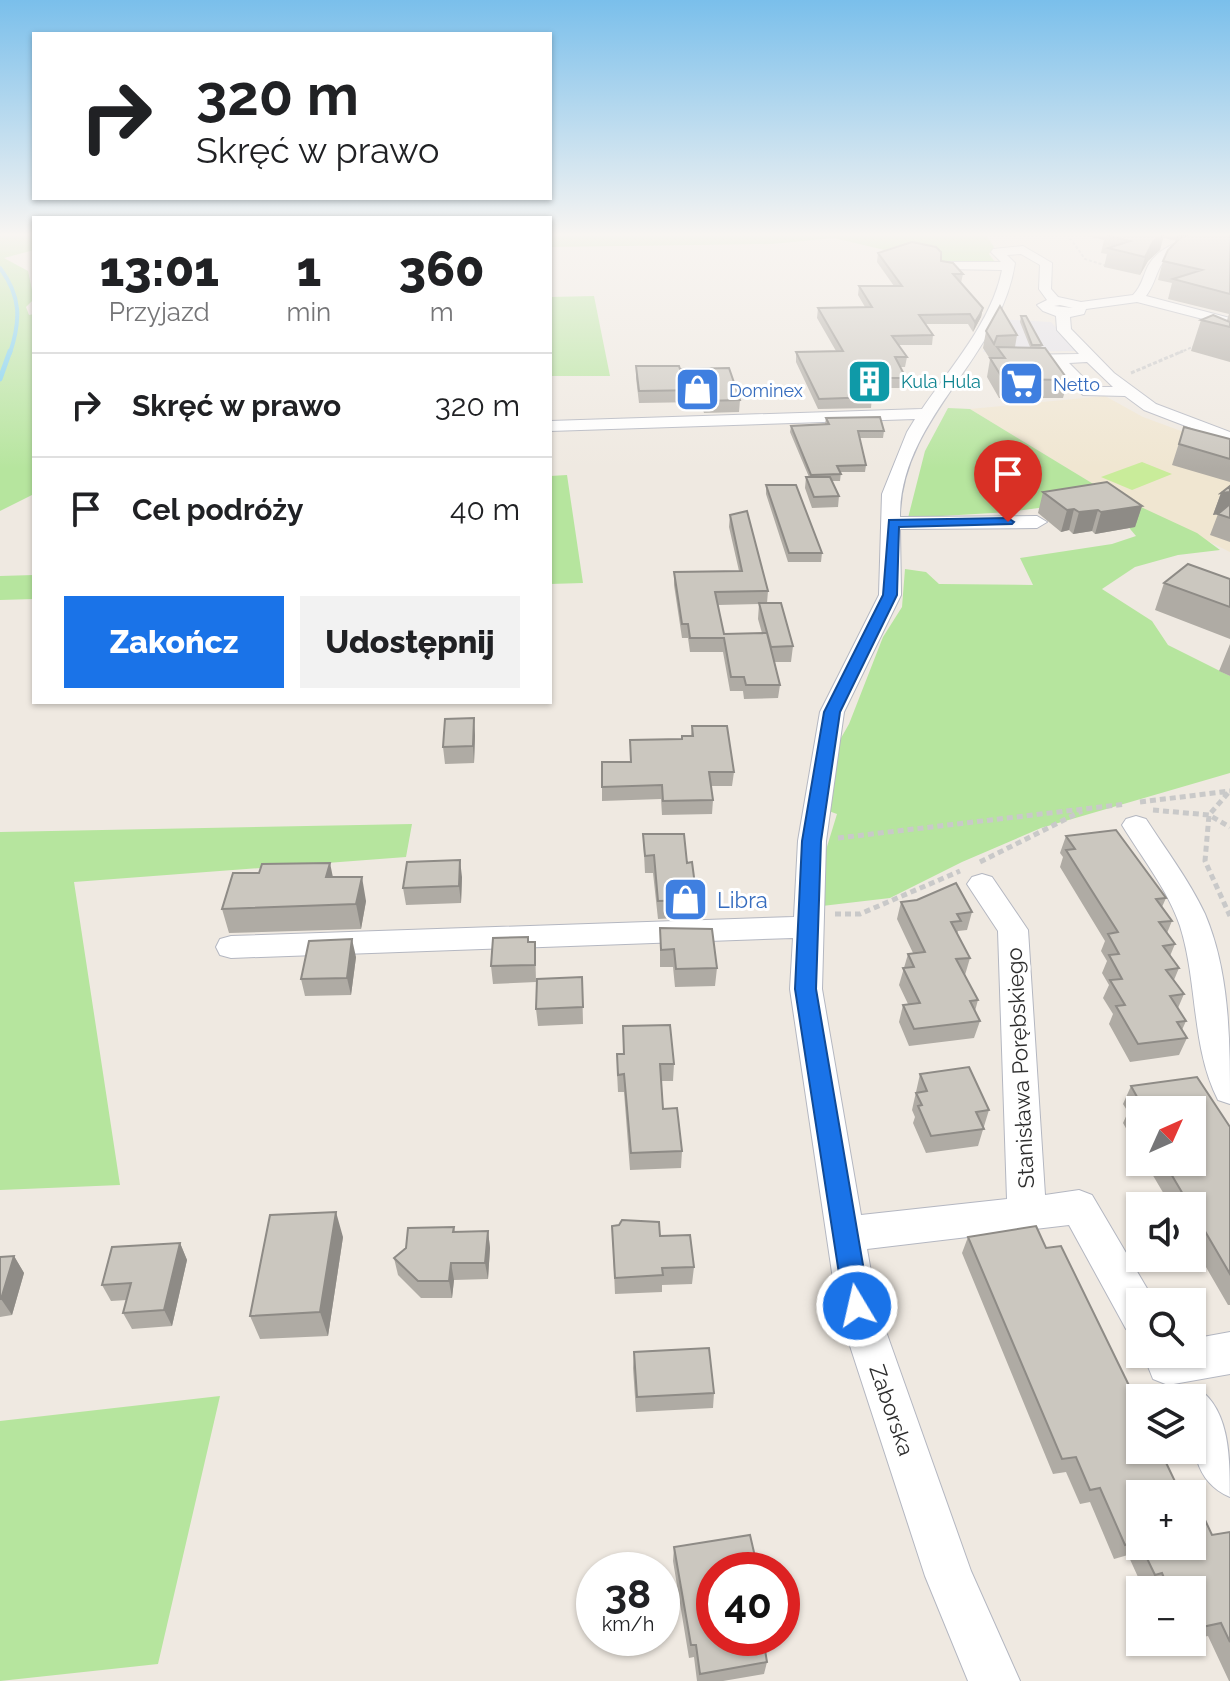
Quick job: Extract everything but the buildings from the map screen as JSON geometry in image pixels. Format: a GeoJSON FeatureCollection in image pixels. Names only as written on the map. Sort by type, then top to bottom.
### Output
{"type":"FeatureCollection","features":[{"type":"Feature","properties":{"kind":"street","name":"Zaborska"},"geometry":{"type":"LineString","coordinates":[[994,1681],[949,1576],[862,1321],[806,989],[812,841],[832,712],[890,595],[891,494],[915,432],[985,327],[1000,312]]}},
{"type":"Feature","properties":{"kind":"street"},"geometry":{"type":"LineString","coordinates":[[1060,312],[1064,330],[1091,358],[1126,382],[1150,407],[1230,438]]}},
{"type":"Feature","properties":{"kind":"street"},"geometry":{"type":"LineString","coordinates":[[1189,312],[1230,324]]}},
{"type":"Feature","properties":{"kind":"street"},"geometry":{"type":"LineString","coordinates":[[1206,341],[1208,333],[1230,324]]}},
{"type":"Feature","properties":{"kind":"street"},"geometry":{"type":"LineString","coordinates":[[999,359],[1091,358]]}},
{"type":"Feature","properties":{"kind":"street"},"geometry":{"type":"LineString","coordinates":[[1057,359],[1089,392],[1126,382]]}},
{"type":"Feature","properties":{"kind":"street"},"geometry":{"type":"LineString","coordinates":[[552,426],[928,414]]}},
{"type":"Feature","properties":{"kind":"street"},"geometry":{"type":"LineString","coordinates":[[893,523],[1037,522]]}},
{"type":"Feature","properties":{"kind":"street"},"geometry":{"type":"LineString","coordinates":[[1136,825],[1195,927],[1210,985],[1223,1073],[1230,1090]]}},
{"type":"Feature","properties":{"kind":"street","name":"Stanisława Porębskiego"},"geometry":{"type":"LineString","coordinates":[[982,884],[1013,930],[1027,1214]]}},
{"type":"Feature","properties":{"kind":"street"},"geometry":{"type":"LineString","coordinates":[[231,947],[809,920]]}},
{"type":"Feature","properties":{"kind":"street","name":"Stanisława Porębskiego"},"geometry":{"type":"LineString","coordinates":[[845,1234],[1079,1207],[1126,1290]]}},
{"type":"Feature","properties":{"kind":"street"},"geometry":{"type":"LineString","coordinates":[[1172,1372],[1230,1353]]}},
{"type":"Feature","properties":{"kind":"street"},"geometry":{"type":"LineString","coordinates":[[1206,1432],[1230,1474]]}},
{"type":"Feature","properties":{"kind":"path"},"geometry":{"type":"LineString","coordinates":[[1126,382],[1206,341]]}},
{"type":"Feature","properties":{"kind":"path"},"geometry":{"type":"LineString","coordinates":[[812,841],[1229,792]]}},
{"type":"Feature","properties":{"kind":"path"},"geometry":{"type":"LineString","coordinates":[[1229,792],[1209,815],[1205,861],[1230,916]]}},
{"type":"Feature","properties":{"kind":"path"},"geometry":{"type":"LineString","coordinates":[[1108,806],[1209,815],[1230,827]]}},
{"type":"Feature","properties":{"kind":"path"},"geometry":{"type":"LineString","coordinates":[[809,920],[860,914],[973,865],[1087,808]]}},
{"type":"Feature","properties":{"kind":"shaded area"},"geometry":{"type":"Polygon","coordinates":[[[997,319],[1051,322],[1078,351],[983,352],[997,319]]]}},
{"type":"Feature","properties":{"kind":"shaded area"},"geometry":{"type":"Polygon","coordinates":[[[1105,396],[1143,417],[1230,449],[1230,552],[1100,488],[970,409],[1105,396]]]}},
{"type":"Feature","properties":{"kind":"green space"},"geometry":{"type":"Polygon","coordinates":[[[0,312],[28,312],[32,314],[32,495],[0,511],[0,312]]]}},
{"type":"Feature","properties":{"kind":"green space"},"geometry":{"type":"Polygon","coordinates":[[[552,312],[597,312],[610,376],[552,376],[552,312]]]}},
{"type":"Feature","properties":{"kind":"green space"},"geometry":{"type":"Polygon","coordinates":[[[948,408],[970,409],[1100,488],[1197,533],[1220,550],[1178,555],[1135,567],[1102,589],[1152,621],[1168,645],[1230,676],[1230,773],[1041,828],[890,898],[822,906],[822,863],[837,814],[826,810],[837,745],[849,724],[883,637],[902,607],[905,569],[926,572],[939,584],[1033,585],[1020,558],[1112,544],[1136,536],[1105,499],[1009,512],[908,518],[925,451],[948,408]]]}},
{"type":"Feature","properties":{"kind":"green space"},"geometry":{"type":"Polygon","coordinates":[[[1142,462],[1172,474],[1132,490],[1101,477],[1142,462]]]}},
{"type":"Feature","properties":{"kind":"green space"},"geometry":{"type":"Polygon","coordinates":[[[567,475],[583,583],[552,584],[552,476],[567,475]]]}},
{"type":"Feature","properties":{"kind":"green space"},"geometry":{"type":"Polygon","coordinates":[[[32,575],[32,599],[0,600],[0,576],[32,575]]]}},
{"type":"Feature","properties":{"kind":"green space"},"geometry":{"type":"Polygon","coordinates":[[[412,824],[406,857],[74,882],[120,1185],[0,1190],[0,832],[412,824]]]}},
{"type":"Feature","properties":{"kind":"green space"},"geometry":{"type":"Polygon","coordinates":[[[220,1396],[158,1664],[0,1681],[0,1421],[220,1396]]]}},
{"type":"Feature","properties":{"kind":"waterway"},"geometry":{"type":"LineString","coordinates":[[10,353],[17,312]]}},
{"type":"Feature","properties":{"kind":"waterway"},"geometry":{"type":"LineString","coordinates":[[0,379],[10,351]]}},
{"type":"Feature","properties":{"kind":"place","name":"Kula Hula"},"geometry":{"type":"Point","coordinates":[870,381]}},
{"type":"Feature","properties":{"kind":"place","name":"Netto"},"geometry":{"type":"Point","coordinates":[1022,384]}},
{"type":"Feature","properties":{"kind":"place","name":"Dominex"},"geometry":{"type":"Point","coordinates":[698,390]}},
{"type":"Feature","properties":{"kind":"place","name":"Libra"},"geometry":{"type":"Point","coordinates":[686,900]}},
{"type":"Feature","properties":{"kind":"route"},"geometry":{"type":"LineString","coordinates":[[857,1306],[806,989],[812,841],[832,712],[890,595],[893,523],[1008,522]]}}]}
